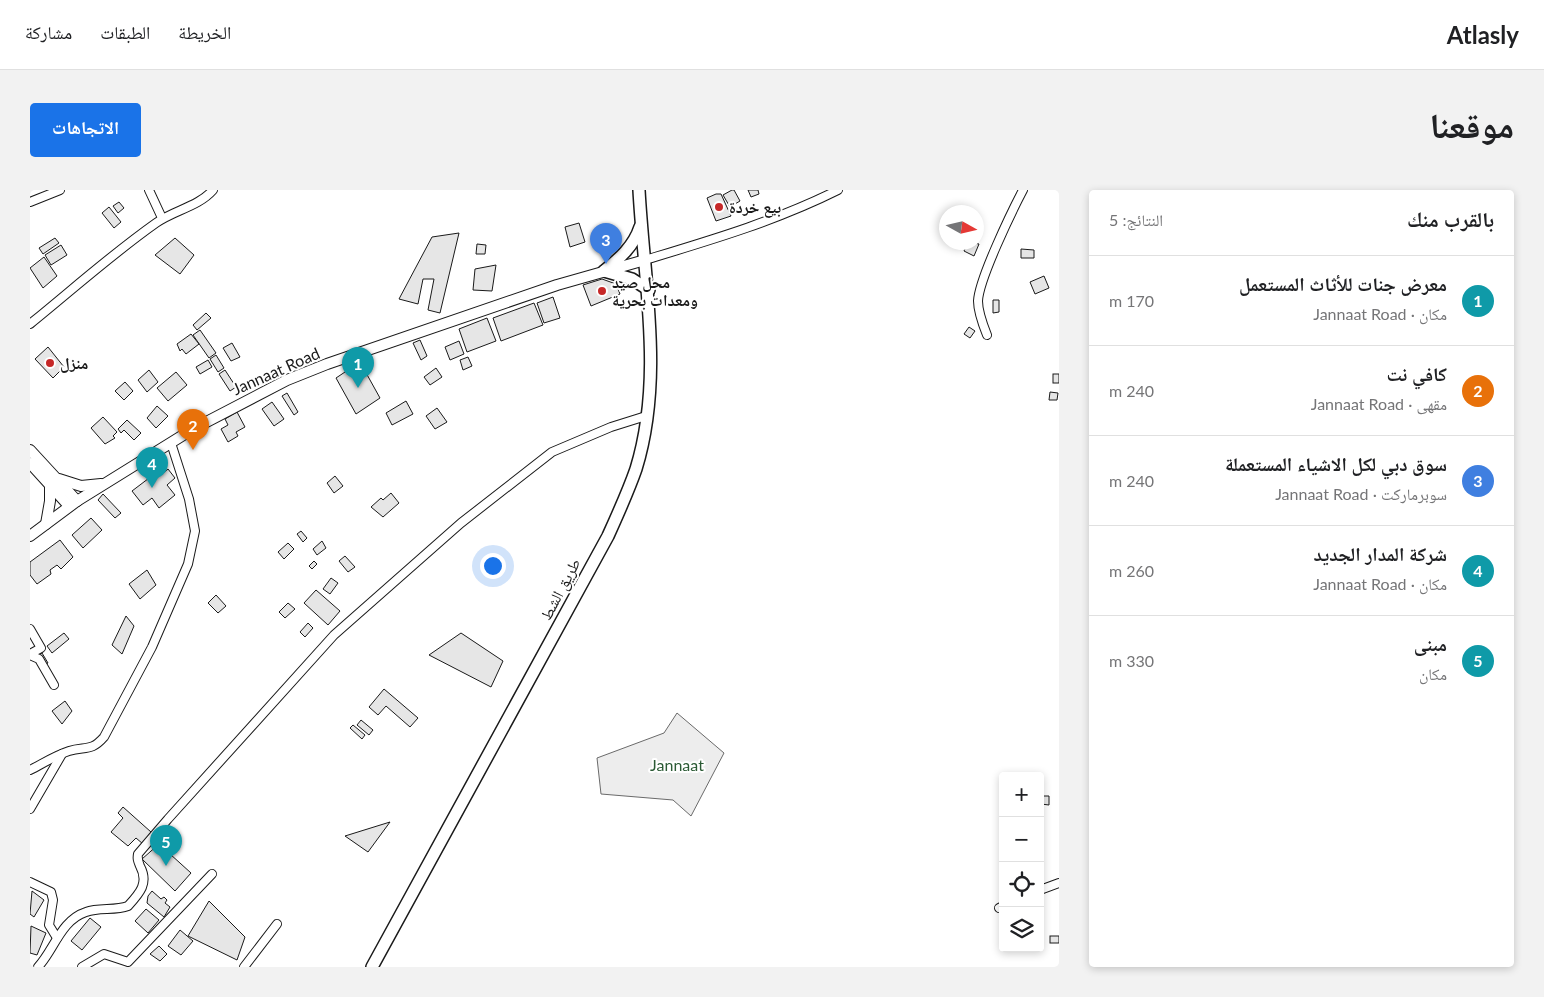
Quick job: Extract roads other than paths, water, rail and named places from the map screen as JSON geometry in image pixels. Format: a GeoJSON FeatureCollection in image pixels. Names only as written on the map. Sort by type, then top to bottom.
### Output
{"type":"FeatureCollection","features":[{"type":"Feature","properties":{"kind":"main road","name":"طريق الشط"},"geometry":{"type":"LineString","coordinates":[[372,967],[608,536],[636,468],[646,416],[651,365],[649,290],[639,190]]}},
{"type":"Feature","properties":{"kind":"main road"},"geometry":{"type":"LineString","coordinates":[[604,271],[624,254],[633,243],[641,224]]}},
{"type":"Feature","properties":{"kind":"main road"},"geometry":{"type":"LineString","coordinates":[[604,271],[632,279],[649,290]]}},
{"type":"Feature","properties":{"kind":"street"},"geometry":{"type":"LineString","coordinates":[[30,202],[60,190]]}},
{"type":"Feature","properties":{"kind":"street"},"geometry":{"type":"LineString","coordinates":[[150,190],[162,218]]}},
{"type":"Feature","properties":{"kind":"street"},"geometry":{"type":"LineString","coordinates":[[30,324],[162,218],[197,203],[213,190]]}},
{"type":"Feature","properties":{"kind":"street"},"geometry":{"type":"LineString","coordinates":[[645,260],[720,237],[800,209],[838,190]]}},
{"type":"Feature","properties":{"kind":"street"},"geometry":{"type":"LineString","coordinates":[[987,335],[978,302],[980,289],[1006,224],[1023,190]]}},
{"type":"Feature","properties":{"kind":"street","name":"Jannaat Road"},"geometry":{"type":"LineString","coordinates":[[30,536],[73,503],[105,483],[256,395],[319,367],[604,271],[645,260]]}},
{"type":"Feature","properties":{"kind":"street"},"geometry":{"type":"LineString","coordinates":[[38,967],[57,938],[77,915],[128,906],[145,884],[137,857],[168,819],[334,636],[453,529],[552,452],[612,426],[646,416]]}},
{"type":"Feature","properties":{"kind":"street"},"geometry":{"type":"LineString","coordinates":[[30,770],[62,754],[88,749],[98,744],[152,646],[188,564],[195,531],[189,499],[171,443]]}},
{"type":"Feature","properties":{"kind":"street"},"geometry":{"type":"LineString","coordinates":[[30,450],[52,481],[46,524]]}},
{"type":"Feature","properties":{"kind":"street"},"geometry":{"type":"LineString","coordinates":[[30,463],[52,481],[73,503]]}},
{"type":"Feature","properties":{"kind":"street"},"geometry":{"type":"LineString","coordinates":[[52,481],[80,486],[105,483]]}},
{"type":"Feature","properties":{"kind":"street"},"geometry":{"type":"LineString","coordinates":[[30,629],[41,648],[30,655],[39,660],[54,685]]}},
{"type":"Feature","properties":{"kind":"street"},"geometry":{"type":"LineString","coordinates":[[30,809],[62,754]]}},
{"type":"Feature","properties":{"kind":"street"},"geometry":{"type":"LineString","coordinates":[[82,967],[104,954],[128,962],[212,874]]}},
{"type":"Feature","properties":{"kind":"street"},"geometry":{"type":"LineString","coordinates":[[30,882],[51,892],[53,900],[48,924],[57,938]]}},
{"type":"Feature","properties":{"kind":"street"},"geometry":{"type":"LineString","coordinates":[[1044,889],[1059,883]]}},
{"type":"Feature","properties":{"kind":"street"},"geometry":{"type":"LineString","coordinates":[[244,967],[277,924]]}},
{"type":"Feature","properties":{"kind":"place","name":"بيع خردة"},"geometry":{"type":"Point","coordinates":[719,207]}},
{"type":"Feature","properties":{"kind":"place","name":"سوق دبي لكل الاشياء المستعملة"},"geometry":{"type":"Point","coordinates":[606,264]}},
{"type":"Feature","properties":{"kind":"place","name":"محل صيد ومعدات بحرية"},"geometry":{"type":"Point","coordinates":[602,291]}},
{"type":"Feature","properties":{"kind":"place","name":"منزل"},"geometry":{"type":"Point","coordinates":[50,363]}},
{"type":"Feature","properties":{"kind":"place","name":"معرض جنات للأثاث المستعمل"},"geometry":{"type":"Point","coordinates":[358,388]}},
{"type":"Feature","properties":{"kind":"place","name":"كافي نت"},"geometry":{"type":"Point","coordinates":[193,450]}},
{"type":"Feature","properties":{"kind":"place","name":"شركة المدار الجديد"},"geometry":{"type":"Point","coordinates":[152,488]}},
{"type":"Feature","properties":{"kind":"place","name":"مبنى"},"geometry":{"type":"Point","coordinates":[166,866]}},
{"type":"Feature","properties":{"kind":"park label","name":"Jannaat"},"geometry":{"type":"Point","coordinates":[677,765]}}]}
